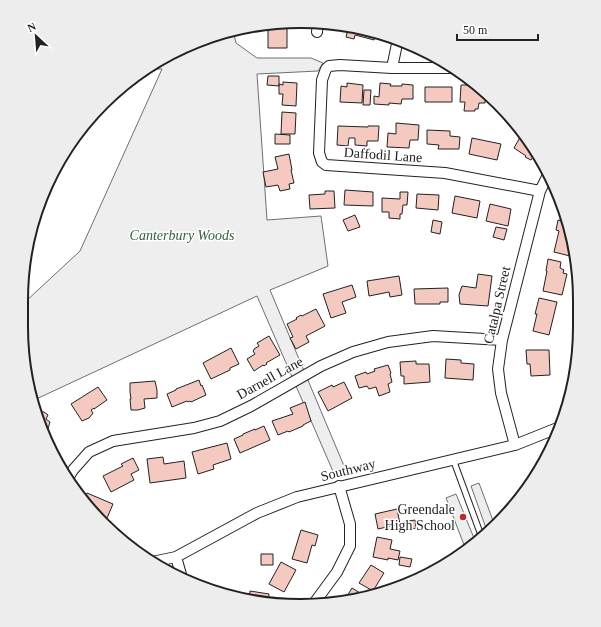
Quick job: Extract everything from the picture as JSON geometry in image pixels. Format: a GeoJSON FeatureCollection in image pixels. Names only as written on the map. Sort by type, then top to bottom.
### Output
{"type":"FeatureCollection","features":[{"type":"Feature","properties":{"kind":"street"},"geometry":{"type":"LineString","coordinates":[[397,46],[392,68],[442,68]]}},
{"type":"Feature","properties":{"kind":"street","name":"Daffodil Lane"},"geometry":{"type":"LineString","coordinates":[[392,68],[340,65],[329,66],[326,69],[322,80],[319,153],[322,162],[326,165],[445,173],[540,191]]}},
{"type":"Feature","properties":{"kind":"street","name":"Catalpa Street"},"geometry":{"type":"LineString","coordinates":[[515,445],[501,393],[498,370],[502,340],[540,191],[545,181]]}},
{"type":"Feature","properties":{"kind":"street","name":"Darnell Lane"},"geometry":{"type":"LineString","coordinates":[[71,473],[89,452],[113,441],[194,428],[220,421],[251,406],[320,366],[353,352],[388,342],[433,336],[502,340]]}},
{"type":"Feature","properties":{"kind":"street","name":"Southway"},"geometry":{"type":"LineString","coordinates":[[161,560],[176,557],[257,513],[297,497],[515,445],[552,430]]}},
{"type":"Feature","properties":{"kind":"street"},"geometry":{"type":"LineString","coordinates":[[319,598],[337,572],[350,546],[350,524],[339,486]]}},
{"type":"Feature","properties":{"kind":"street"},"geometry":{"type":"LineString","coordinates":[[176,557],[180,571]]}},
{"type":"Feature","properties":{"kind":"lane"},"geometry":{"type":"LineString","coordinates":[[453,459],[480,531]]}},
{"type":"Feature","properties":{"kind":"green space","name":"Canterbury Woods"},"geometry":{"type":"Polygon","coordinates":[[[234,36],[236,43],[257,58],[311,58],[323,63],[318,71],[257,74],[267,220],[321,216],[328,266],[270,290],[347,473],[335,476],[257,296],[37,398],[30,362],[28,299],[80,251],[162,69],[157,69],[196,49],[234,36]]]}},
{"type":"Feature","properties":{"kind":"shaded area"},"geometry":{"type":"Polygon","coordinates":[[[479,483],[493,519],[485,526],[471,486],[479,483]]]}},
{"type":"Feature","properties":{"kind":"shaded area"},"geometry":{"type":"Polygon","coordinates":[[[456,494],[473,537],[464,545],[446,498],[456,494]]]}},
{"type":"Feature","properties":{"kind":"building"},"geometry":{"type":"Polygon","coordinates":[[[287,29],[287,48],[268,48],[268,30],[287,29]]]}},
{"type":"Feature","properties":{"kind":"building"},"geometry":{"type":"Polygon","coordinates":[[[347,32],[374,38],[374,40],[355,35],[354,39],[346,37],[347,32]]]}},
{"type":"Feature","properties":{"kind":"building"},"geometry":{"type":"Polygon","coordinates":[[[268,76],[279,76],[279,86],[267,85],[268,76]]]}},
{"type":"Feature","properties":{"kind":"building"},"geometry":{"type":"Polygon","coordinates":[[[283,82],[297,83],[296,106],[282,105],[283,94],[279,94],[279,84],[283,85],[283,82]]]}},
{"type":"Feature","properties":{"kind":"building"},"geometry":{"type":"Polygon","coordinates":[[[347,83],[363,85],[362,103],[340,102],[341,86],[347,87],[347,83]]]}},
{"type":"Feature","properties":{"kind":"building"},"geometry":{"type":"Polygon","coordinates":[[[380,83],[391,84],[390,86],[402,86],[402,84],[413,85],[413,99],[402,99],[401,104],[374,104],[374,96],[379,97],[380,83]]]}},
{"type":"Feature","properties":{"kind":"building"},"geometry":{"type":"Polygon","coordinates":[[[461,85],[467,85],[485,101],[485,103],[479,103],[478,109],[475,109],[475,111],[464,111],[465,102],[460,102],[461,85]]]}},
{"type":"Feature","properties":{"kind":"building"},"geometry":{"type":"Polygon","coordinates":[[[425,87],[452,87],[452,102],[425,102],[425,87]]]}},
{"type":"Feature","properties":{"kind":"building"},"geometry":{"type":"Polygon","coordinates":[[[364,90],[371,90],[370,105],[363,105],[364,90]]]}},
{"type":"Feature","properties":{"kind":"building"},"geometry":{"type":"Polygon","coordinates":[[[282,112],[296,113],[295,134],[281,134],[282,112]]]}},
{"type":"Feature","properties":{"kind":"building"},"geometry":{"type":"Polygon","coordinates":[[[396,123],[419,125],[418,140],[410,140],[409,148],[387,147],[388,133],[396,134],[396,123]]]}},
{"type":"Feature","properties":{"kind":"building"},"geometry":{"type":"Polygon","coordinates":[[[338,126],[379,126],[378,141],[367,141],[367,146],[355,145],[355,138],[349,138],[348,146],[337,145],[338,126]]]}},
{"type":"Feature","properties":{"kind":"building"},"geometry":{"type":"Polygon","coordinates":[[[427,130],[450,131],[450,136],[460,137],[459,149],[438,149],[439,145],[427,144],[427,130]]]}},
{"type":"Feature","properties":{"kind":"building"},"geometry":{"type":"Polygon","coordinates":[[[275,134],[290,135],[290,144],[275,144],[275,134]]]}},
{"type":"Feature","properties":{"kind":"building"},"geometry":{"type":"Polygon","coordinates":[[[472,138],[501,144],[497,160],[469,154],[472,138]]]}},
{"type":"Feature","properties":{"kind":"building"},"geometry":{"type":"Polygon","coordinates":[[[519,138],[532,158],[531,160],[525,157],[526,156],[514,148],[519,138]]]}},
{"type":"Feature","properties":{"kind":"building"},"geometry":{"type":"Polygon","coordinates":[[[289,154],[294,183],[289,184],[290,189],[280,191],[278,185],[266,187],[263,172],[278,169],[275,157],[289,154]]]}},
{"type":"Feature","properties":{"kind":"building"},"geometry":{"type":"Polygon","coordinates":[[[345,190],[373,192],[373,206],[344,205],[345,190]]]}},
{"type":"Feature","properties":{"kind":"building"},"geometry":{"type":"Polygon","coordinates":[[[325,191],[334,191],[335,208],[310,209],[309,195],[325,194],[325,191]]]}},
{"type":"Feature","properties":{"kind":"building"},"geometry":{"type":"Polygon","coordinates":[[[400,192],[408,192],[407,205],[403,205],[400,219],[389,218],[389,212],[382,212],[382,198],[400,199],[400,192]]]}},
{"type":"Feature","properties":{"kind":"building"},"geometry":{"type":"Polygon","coordinates":[[[417,194],[439,195],[438,210],[416,208],[417,194]]]}},
{"type":"Feature","properties":{"kind":"building"},"geometry":{"type":"Polygon","coordinates":[[[455,196],[480,201],[477,218],[452,213],[455,196]]]}},
{"type":"Feature","properties":{"kind":"building"},"geometry":{"type":"Polygon","coordinates":[[[490,204],[511,209],[508,226],[486,221],[490,204]]]}},
{"type":"Feature","properties":{"kind":"building"},"geometry":{"type":"Polygon","coordinates":[[[355,215],[360,227],[348,231],[343,220],[355,215]]]}},
{"type":"Feature","properties":{"kind":"building"},"geometry":{"type":"Polygon","coordinates":[[[433,220],[442,222],[440,234],[431,232],[433,220]]]}},
{"type":"Feature","properties":{"kind":"building"},"geometry":{"type":"Polygon","coordinates":[[[558,220],[561,221],[569,256],[554,252],[559,231],[556,230],[558,220]]]}},
{"type":"Feature","properties":{"kind":"building"},"geometry":{"type":"Polygon","coordinates":[[[496,227],[507,229],[504,240],[493,237],[496,227]]]}},
{"type":"Feature","properties":{"kind":"building"},"geometry":{"type":"Polygon","coordinates":[[[548,259],[561,262],[560,268],[564,270],[563,273],[567,274],[562,295],[543,291],[548,259]]]}},
{"type":"Feature","properties":{"kind":"building"},"geometry":{"type":"Polygon","coordinates":[[[478,274],[492,276],[488,306],[460,304],[459,295],[462,286],[476,288],[478,274]]]}},
{"type":"Feature","properties":{"kind":"building"},"geometry":{"type":"Polygon","coordinates":[[[399,276],[402,295],[390,297],[389,292],[369,296],[367,281],[399,276]]]}},
{"type":"Feature","properties":{"kind":"building"},"geometry":{"type":"Polygon","coordinates":[[[352,285],[356,297],[342,302],[346,313],[331,318],[323,294],[352,285]]]}},
{"type":"Feature","properties":{"kind":"building"},"geometry":{"type":"Polygon","coordinates":[[[448,288],[448,302],[440,302],[440,304],[415,304],[414,289],[448,288]]]}},
{"type":"Feature","properties":{"kind":"building"},"geometry":{"type":"Polygon","coordinates":[[[539,298],[557,302],[549,335],[533,331],[539,298]]]}},
{"type":"Feature","properties":{"kind":"building"},"geometry":{"type":"Polygon","coordinates":[[[316,309],[325,326],[306,336],[309,342],[296,349],[290,338],[293,337],[287,324],[297,319],[296,318],[301,315],[302,316],[316,309]]]}},
{"type":"Feature","properties":{"kind":"building"},"geometry":{"type":"Polygon","coordinates":[[[269,336],[280,355],[254,371],[247,359],[255,354],[253,351],[254,349],[259,346],[257,343],[269,336]]]}},
{"type":"Feature","properties":{"kind":"building"},"geometry":{"type":"Polygon","coordinates":[[[231,348],[239,364],[211,379],[203,363],[231,348]]]}},
{"type":"Feature","properties":{"kind":"building"},"geometry":{"type":"Polygon","coordinates":[[[526,350],[549,350],[550,375],[531,376],[530,364],[527,364],[526,350]]]}},
{"type":"Feature","properties":{"kind":"building"},"geometry":{"type":"Polygon","coordinates":[[[446,359],[461,360],[461,363],[474,364],[473,380],[445,378],[446,359]]]}},
{"type":"Feature","properties":{"kind":"building"},"geometry":{"type":"Polygon","coordinates":[[[416,361],[416,364],[429,364],[430,382],[404,384],[404,376],[401,376],[400,362],[416,361]]]}},
{"type":"Feature","properties":{"kind":"building"},"geometry":{"type":"Polygon","coordinates":[[[388,365],[392,382],[388,384],[390,392],[379,396],[376,387],[369,389],[367,386],[359,388],[355,376],[366,372],[367,374],[375,371],[374,369],[388,365]]]}},
{"type":"Feature","properties":{"kind":"building"},"geometry":{"type":"Polygon","coordinates":[[[199,380],[206,395],[191,402],[187,401],[172,407],[167,394],[199,380]]]}},
{"type":"Feature","properties":{"kind":"building"},"geometry":{"type":"Polygon","coordinates":[[[155,381],[157,398],[144,399],[145,408],[131,410],[130,383],[155,381]]]}},
{"type":"Feature","properties":{"kind":"building"},"geometry":{"type":"Polygon","coordinates":[[[344,382],[352,398],[328,411],[318,392],[332,385],[333,387],[344,382]]]}},
{"type":"Feature","properties":{"kind":"building"},"geometry":{"type":"Polygon","coordinates":[[[98,387],[107,400],[91,410],[93,413],[89,418],[82,421],[71,404],[98,387]]]}},
{"type":"Feature","properties":{"kind":"building"},"geometry":{"type":"Polygon","coordinates":[[[305,402],[311,421],[289,432],[288,431],[278,435],[272,421],[293,414],[290,408],[305,402]]]}},
{"type":"Feature","properties":{"kind":"building"},"geometry":{"type":"Polygon","coordinates":[[[41,412],[48,415],[46,419],[50,422],[48,429],[41,412]]]}},
{"type":"Feature","properties":{"kind":"building"},"geometry":{"type":"Polygon","coordinates":[[[264,426],[270,440],[240,453],[234,439],[264,426]]]}},
{"type":"Feature","properties":{"kind":"building"},"geometry":{"type":"Polygon","coordinates":[[[227,443],[231,459],[213,465],[214,469],[198,474],[192,452],[227,443]]]}},
{"type":"Feature","properties":{"kind":"building"},"geometry":{"type":"Polygon","coordinates":[[[163,457],[164,464],[184,461],[186,478],[150,483],[147,459],[163,457]]]}},
{"type":"Feature","properties":{"kind":"building"},"geometry":{"type":"Polygon","coordinates":[[[133,458],[139,470],[131,474],[134,480],[111,492],[103,476],[123,466],[121,464],[133,458]]]}},
{"type":"Feature","properties":{"kind":"building"},"geometry":{"type":"Polygon","coordinates":[[[87,493],[113,504],[107,518],[96,506],[86,495],[87,493]]]}},
{"type":"Feature","properties":{"kind":"building"},"geometry":{"type":"Polygon","coordinates":[[[397,509],[400,524],[378,529],[375,514],[397,509]]]}},
{"type":"Feature","properties":{"kind":"building"},"geometry":{"type":"Polygon","coordinates":[[[415,520],[416,528],[405,530],[403,522],[415,520]]]}},
{"type":"Feature","properties":{"kind":"building"},"geometry":{"type":"Polygon","coordinates":[[[301,530],[318,535],[315,546],[312,545],[307,563],[292,559],[301,530]]]}},
{"type":"Feature","properties":{"kind":"building"},"geometry":{"type":"Polygon","coordinates":[[[377,537],[392,540],[390,549],[400,551],[398,560],[373,557],[377,537]]]}},
{"type":"Feature","properties":{"kind":"building"},"geometry":{"type":"Polygon","coordinates":[[[261,554],[273,554],[273,565],[261,565],[261,554]]]}},
{"type":"Feature","properties":{"kind":"building"},"geometry":{"type":"Polygon","coordinates":[[[400,557],[412,559],[410,567],[399,565],[400,557]]]}},
{"type":"Feature","properties":{"kind":"building"},"geometry":{"type":"Polygon","coordinates":[[[281,562],[296,570],[284,592],[269,584],[281,562]]]}},
{"type":"Feature","properties":{"kind":"building"},"geometry":{"type":"Polygon","coordinates":[[[371,565],[384,573],[374,589],[371,590],[359,583],[371,565]]]}},
{"type":"Feature","properties":{"kind":"building"},"geometry":{"type":"Polygon","coordinates":[[[352,588],[360,593],[354,594],[348,595],[352,588]]]}},
{"type":"Feature","properties":{"kind":"building"},"geometry":{"type":"Polygon","coordinates":[[[250,591],[269,594],[269,597],[250,594],[250,591]]]}},
{"type":"Feature","properties":{"kind":"place","name":"Greendale High School"},"geometry":{"type":"Point","coordinates":[463,517]}}]}
